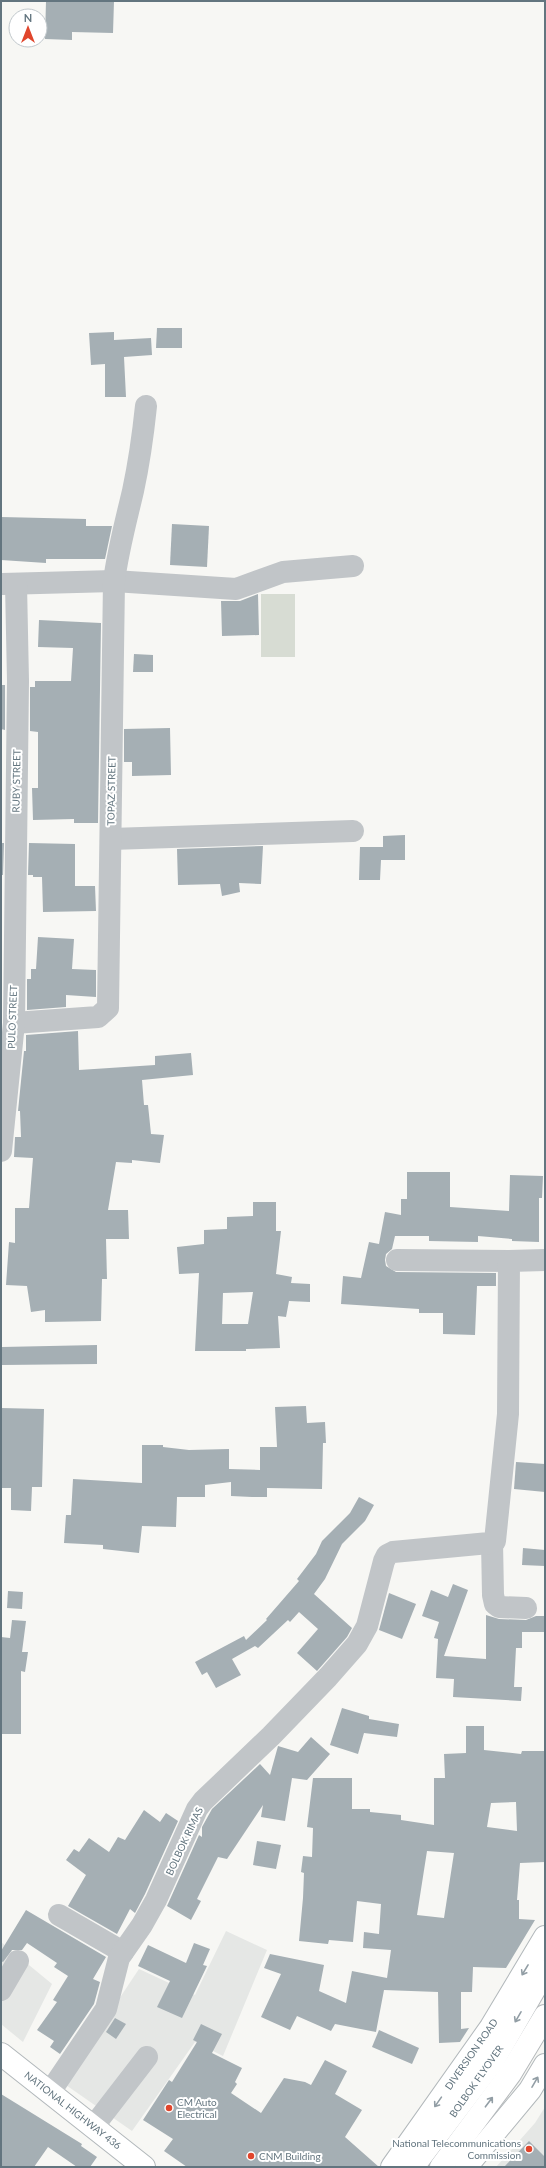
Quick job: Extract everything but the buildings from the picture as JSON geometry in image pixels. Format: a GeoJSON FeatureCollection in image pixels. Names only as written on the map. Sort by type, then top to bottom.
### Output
{"type":"FeatureCollection","features":[{"type":"Feature","properties":{"kind":"main road","name":"DIVERSION ROAD"},"geometry":{"type":"LineString","coordinates":[[392,2167],[491,2027],[545,1937]]}},
{"type":"Feature","properties":{"kind":"main road","name":"BOLBOK FLYOVER"},"geometry":{"type":"LineString","coordinates":[[413,2167],[493,2061],[545,1971]]}},
{"type":"Feature","properties":{"kind":"main road"},"geometry":{"type":"LineString","coordinates":[[441,2167],[510,2074],[545,2016]]}},
{"type":"Feature","properties":{"kind":"main road","name":"NATIONAL HIGHWAY 436"},"geometry":{"type":"LineString","coordinates":[[1,2054],[144,2167]]}},
{"type":"Feature","properties":{"kind":"main road"},"geometry":{"type":"LineString","coordinates":[[466,2167],[530,2090],[545,2065]]}},
{"type":"Feature","properties":{"kind":"street","name":"TOPAZ STREET"},"geometry":{"type":"LineString","coordinates":[[14,1023],[98,1017],[108,1008],[114,581],[120,540],[133,490],[142,441],[146,406]]}},
{"type":"Feature","properties":{"kind":"street"},"geometry":{"type":"LineString","coordinates":[[8,584],[114,581],[236,589],[283,572],[353,566]]}},
{"type":"Feature","properties":{"kind":"street","name":"RUBY STREET"},"geometry":{"type":"LineString","coordinates":[[7,978],[9,681],[8,584]]}},
{"type":"Feature","properties":{"kind":"street"},"geometry":{"type":"LineString","coordinates":[[110,839],[353,831]]}},
{"type":"Feature","properties":{"kind":"street","name":"PULO STREET"},"geometry":{"type":"LineString","coordinates":[[1,1151],[14,1023],[7,978]]}},
{"type":"Feature","properties":{"kind":"street"},"geometry":{"type":"LineString","coordinates":[[397,1260],[545,1260]]}},
{"type":"Feature","properties":{"kind":"street"},"geometry":{"type":"LineString","coordinates":[[509,1261],[508,1414],[496,1537],[492,1542],[493,1599],[495,1604],[499,1607],[526,1608]]}},
{"type":"Feature","properties":{"kind":"street","name":"BOLBOK RIMAS"},"geometry":{"type":"LineString","coordinates":[[50,2092],[106,2009],[115,1969],[123,1952],[153,1905],[194,1815],[203,1801],[271,1736],[328,1677],[357,1644],[367,1626],[384,1560],[387,1555],[394,1552],[492,1542]]}},
{"type":"Feature","properties":{"kind":"street"},"geometry":{"type":"LineString","coordinates":[[59,1915],[123,1952]]}},
{"type":"Feature","properties":{"kind":"street"},"geometry":{"type":"LineString","coordinates":[[1,1990],[18,1961]]}},
{"type":"Feature","properties":{"kind":"street"},"geometry":{"type":"LineString","coordinates":[[93,2127],[147,2057]]}},
{"type":"Feature","properties":{"kind":"shaded area"},"geometry":{"type":"Polygon","coordinates":[[[261,594],[295,594],[295,657],[261,657],[261,594]]]}},
{"type":"Feature","properties":{"kind":"shaded area"},"geometry":{"type":"Polygon","coordinates":[[[226,1931],[267,1950],[223,2056],[195,2042],[132,2131],[63,2083],[139,1969],[195,1995],[226,1931]]]}},
{"type":"Feature","properties":{"kind":"shaded area"},"geometry":{"type":"Polygon","coordinates":[[[1,1942],[52,1984],[23,2042],[1,2024],[1,1942]]]}},
{"type":"Feature","properties":{"kind":"shaded area"},"geometry":{"type":"Polygon","coordinates":[[[545,2107],[545,2167],[496,2167],[535,2123],[545,2107]]]}},
{"type":"Feature","properties":{"kind":"place","name":"CM Auto Electrical"},"geometry":{"type":"Point","coordinates":[169,2108]}},
{"type":"Feature","properties":{"kind":"place","name":"National Telecommunications Commission"},"geometry":{"type":"Point","coordinates":[529,2149]}},
{"type":"Feature","properties":{"kind":"place","name":"CNM Building"},"geometry":{"type":"Point","coordinates":[251,2156]}}]}
